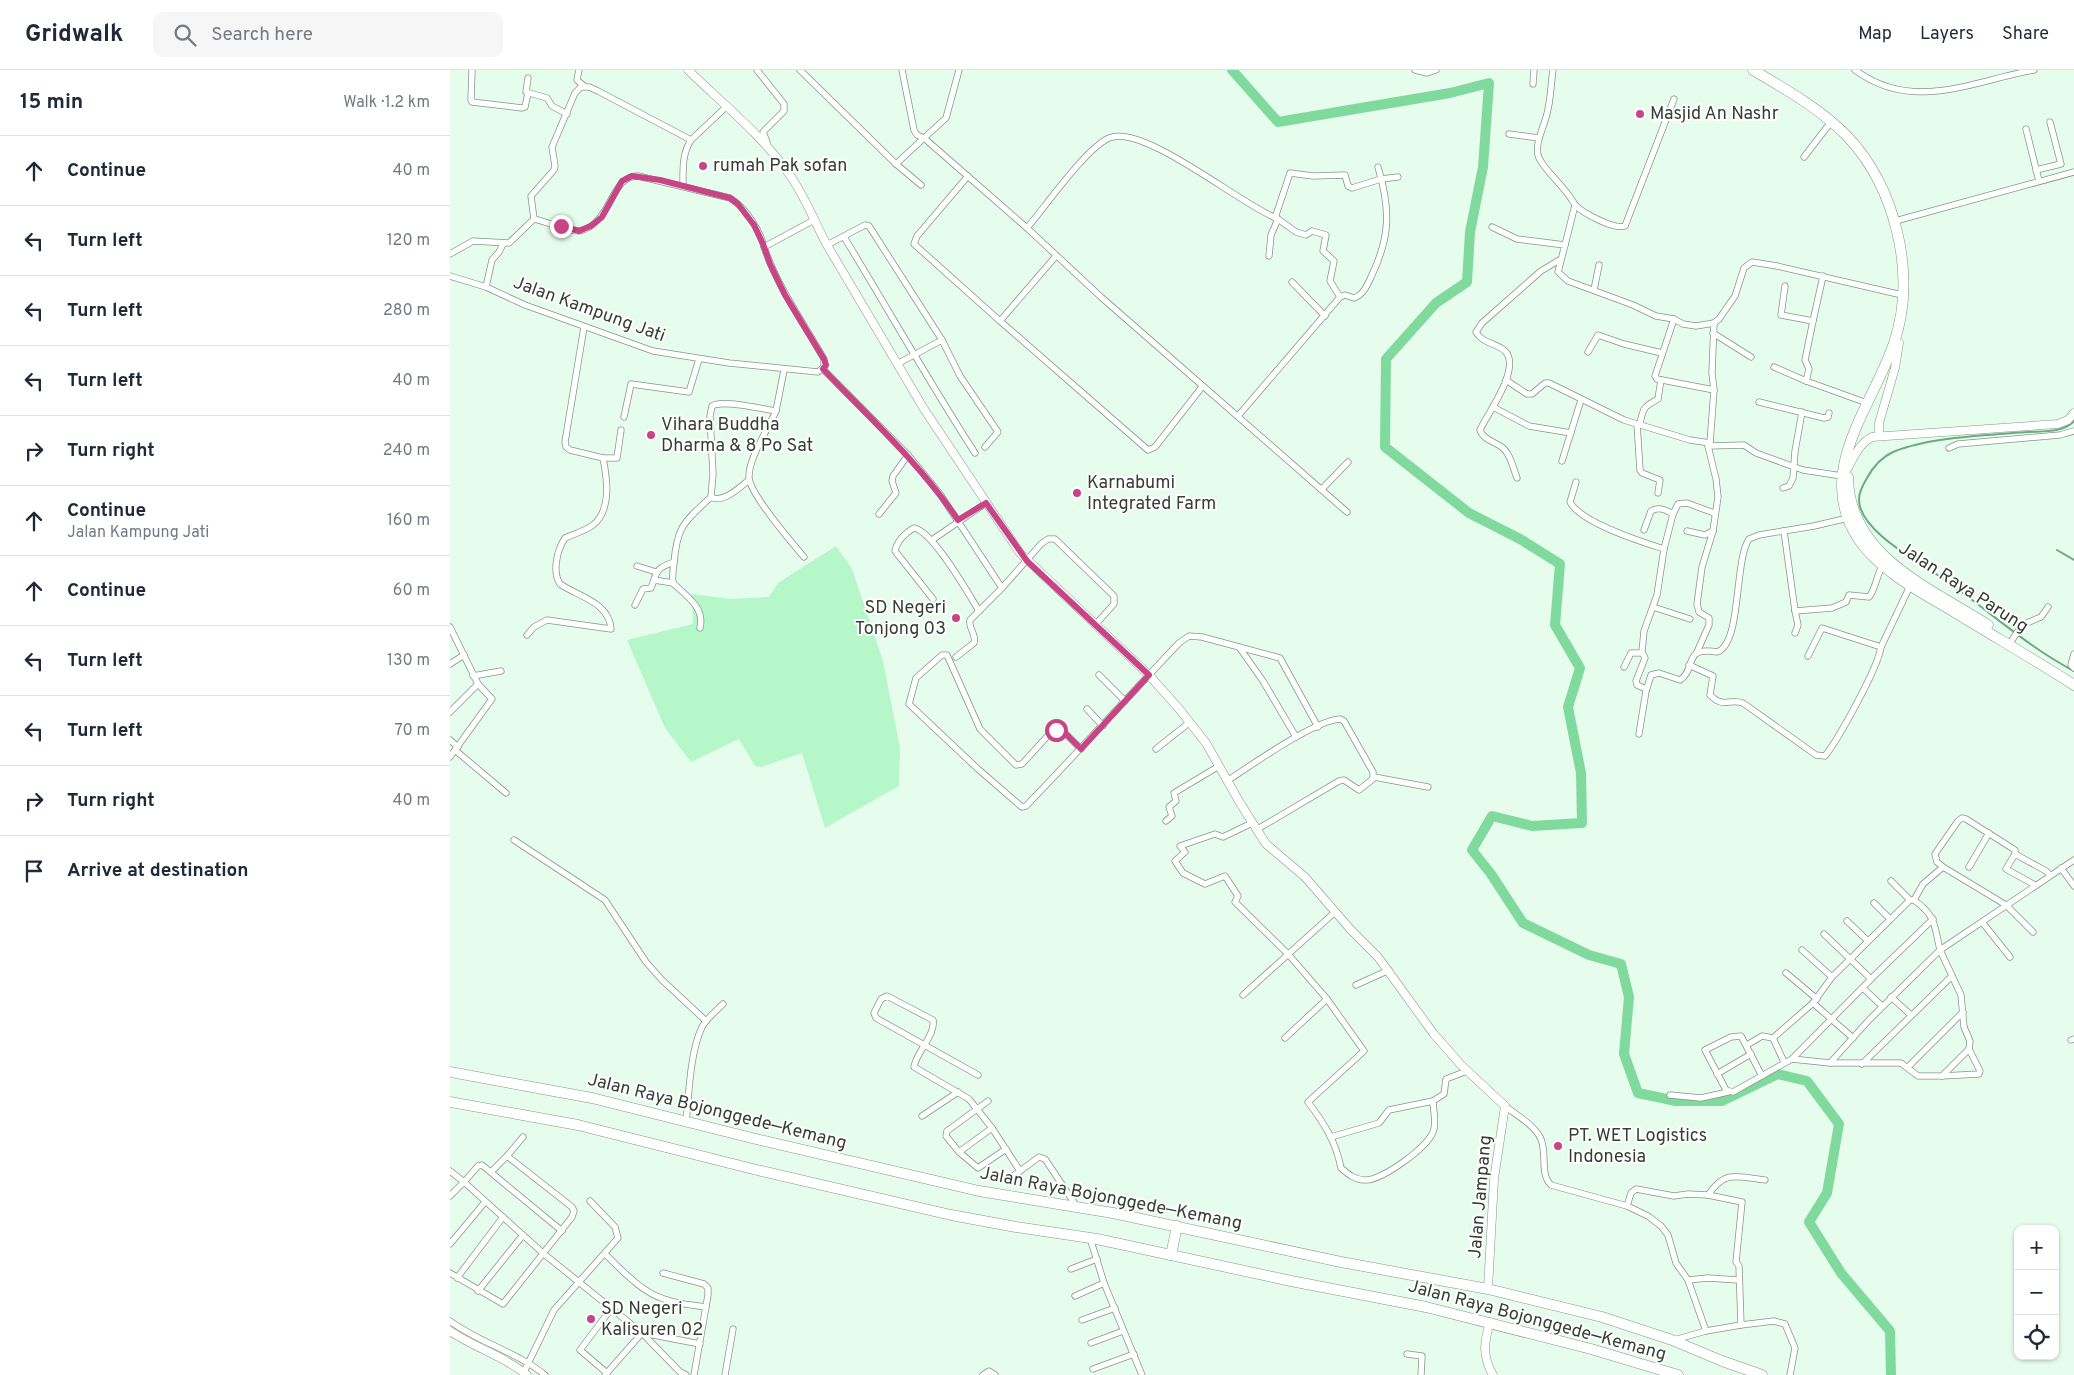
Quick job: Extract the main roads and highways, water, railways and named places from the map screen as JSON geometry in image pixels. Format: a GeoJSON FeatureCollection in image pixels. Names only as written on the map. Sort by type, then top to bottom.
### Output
{"type":"FeatureCollection","features":[{"type":"Feature","properties":{"kind":"highway","name":"Jalan Raya Parung"},"geometry":{"type":"LineString","coordinates":[[1753,70],[1801,100],[1831,122],[1863,156],[1888,201],[1900,246],[1902,295],[1895,342],[1885,368],[1852,437],[1845,472],[1844,506],[1848,518],[1860,540],[1883,564],[1910,586],[1964,614],[2014,636],[2074,679]]}},
{"type":"Feature","properties":{"kind":"highway","name":"Jalan Raya Parung"},"geometry":{"type":"LineString","coordinates":[[1762,70],[1805,96],[1850,132],[1882,178],[1899,220],[1906,246],[1906,304],[1899,343],[1855,440],[1845,472],[1852,510],[1860,527],[1872,545],[1884,557],[1908,575],[1964,614],[2074,685]]}},
{"type":"Feature","properties":{"kind":"highway","name":"Jalan Raya Bojonggede—Kemang"},"geometry":{"type":"LineString","coordinates":[[450,1072],[592,1098],[979,1191],[1177,1226],[1342,1262],[1488,1289],[1602,1317],[1672,1340],[1762,1375]]}},
{"type":"Feature","properties":{"kind":"highway","name":"Jalan Raya Bojonggede—Kemang"},"geometry":{"type":"LineString","coordinates":[[450,1102],[578,1125],[757,1170],[943,1213],[1016,1227],[1090,1238],[1490,1322],[1678,1375]]}},
{"type":"Feature","properties":{"kind":"highway"},"geometry":{"type":"LineString","coordinates":[[1171,1255],[1177,1226]]}},
{"type":"Feature","properties":{"kind":"waterway"},"geometry":{"type":"LineString","coordinates":[[1232,70],[1278,122],[1450,93],[1489,83],[1483,167],[1470,232],[1467,282],[1436,303],[1386,359],[1385,447],[1469,513],[1520,539],[1560,564],[1555,625],[1580,668],[1568,707],[1581,773],[1582,823],[1532,826],[1492,816],[1472,850],[1491,874],[1523,923],[1589,955],[1621,964],[1629,997],[1624,1054],[1638,1093],[1676,1101],[1722,1101],[1778,1074],[1807,1081],[1839,1124],[1827,1193],[1809,1222],[1841,1273],[1890,1331],[1891,1375]]}},
{"type":"Feature","properties":{"kind":"waterway"},"geometry":{"type":"LineString","coordinates":[[2074,421],[2064,428],[2052,431],[1941,440],[1893,452],[1872,470],[1863,485],[1859,499],[1861,511],[1868,522],[1892,544],[1942,578],[2039,650],[2074,671]]}},
{"type":"Feature","properties":{"kind":"waterway"},"geometry":{"type":"LineString","coordinates":[[2057,550],[2074,560]]}},
{"type":"Feature","properties":{"kind":"place","name":"Masjid An Nashr"},"geometry":{"type":"Point","coordinates":[1640,114]}},
{"type":"Feature","properties":{"kind":"place","name":"rumah Pak sofan"},"geometry":{"type":"Point","coordinates":[703,166]}},
{"type":"Feature","properties":{"kind":"place","name":"Vihara Buddha Dharma & 8 Po Sat"},"geometry":{"type":"Point","coordinates":[651,435]}},
{"type":"Feature","properties":{"kind":"place","name":"Karnabumi Integrated Farm"},"geometry":{"type":"Point","coordinates":[1077,493]}},
{"type":"Feature","properties":{"kind":"place","name":"SD Negeri Tonjong 03"},"geometry":{"type":"Point","coordinates":[956,618]}},
{"type":"Feature","properties":{"kind":"place","name":"PT. WET Logistics Indonesia"},"geometry":{"type":"Point","coordinates":[1558,1146]}},
{"type":"Feature","properties":{"kind":"place","name":"SD Negeri Kalisuren 02"},"geometry":{"type":"Point","coordinates":[591,1319]}}]}
